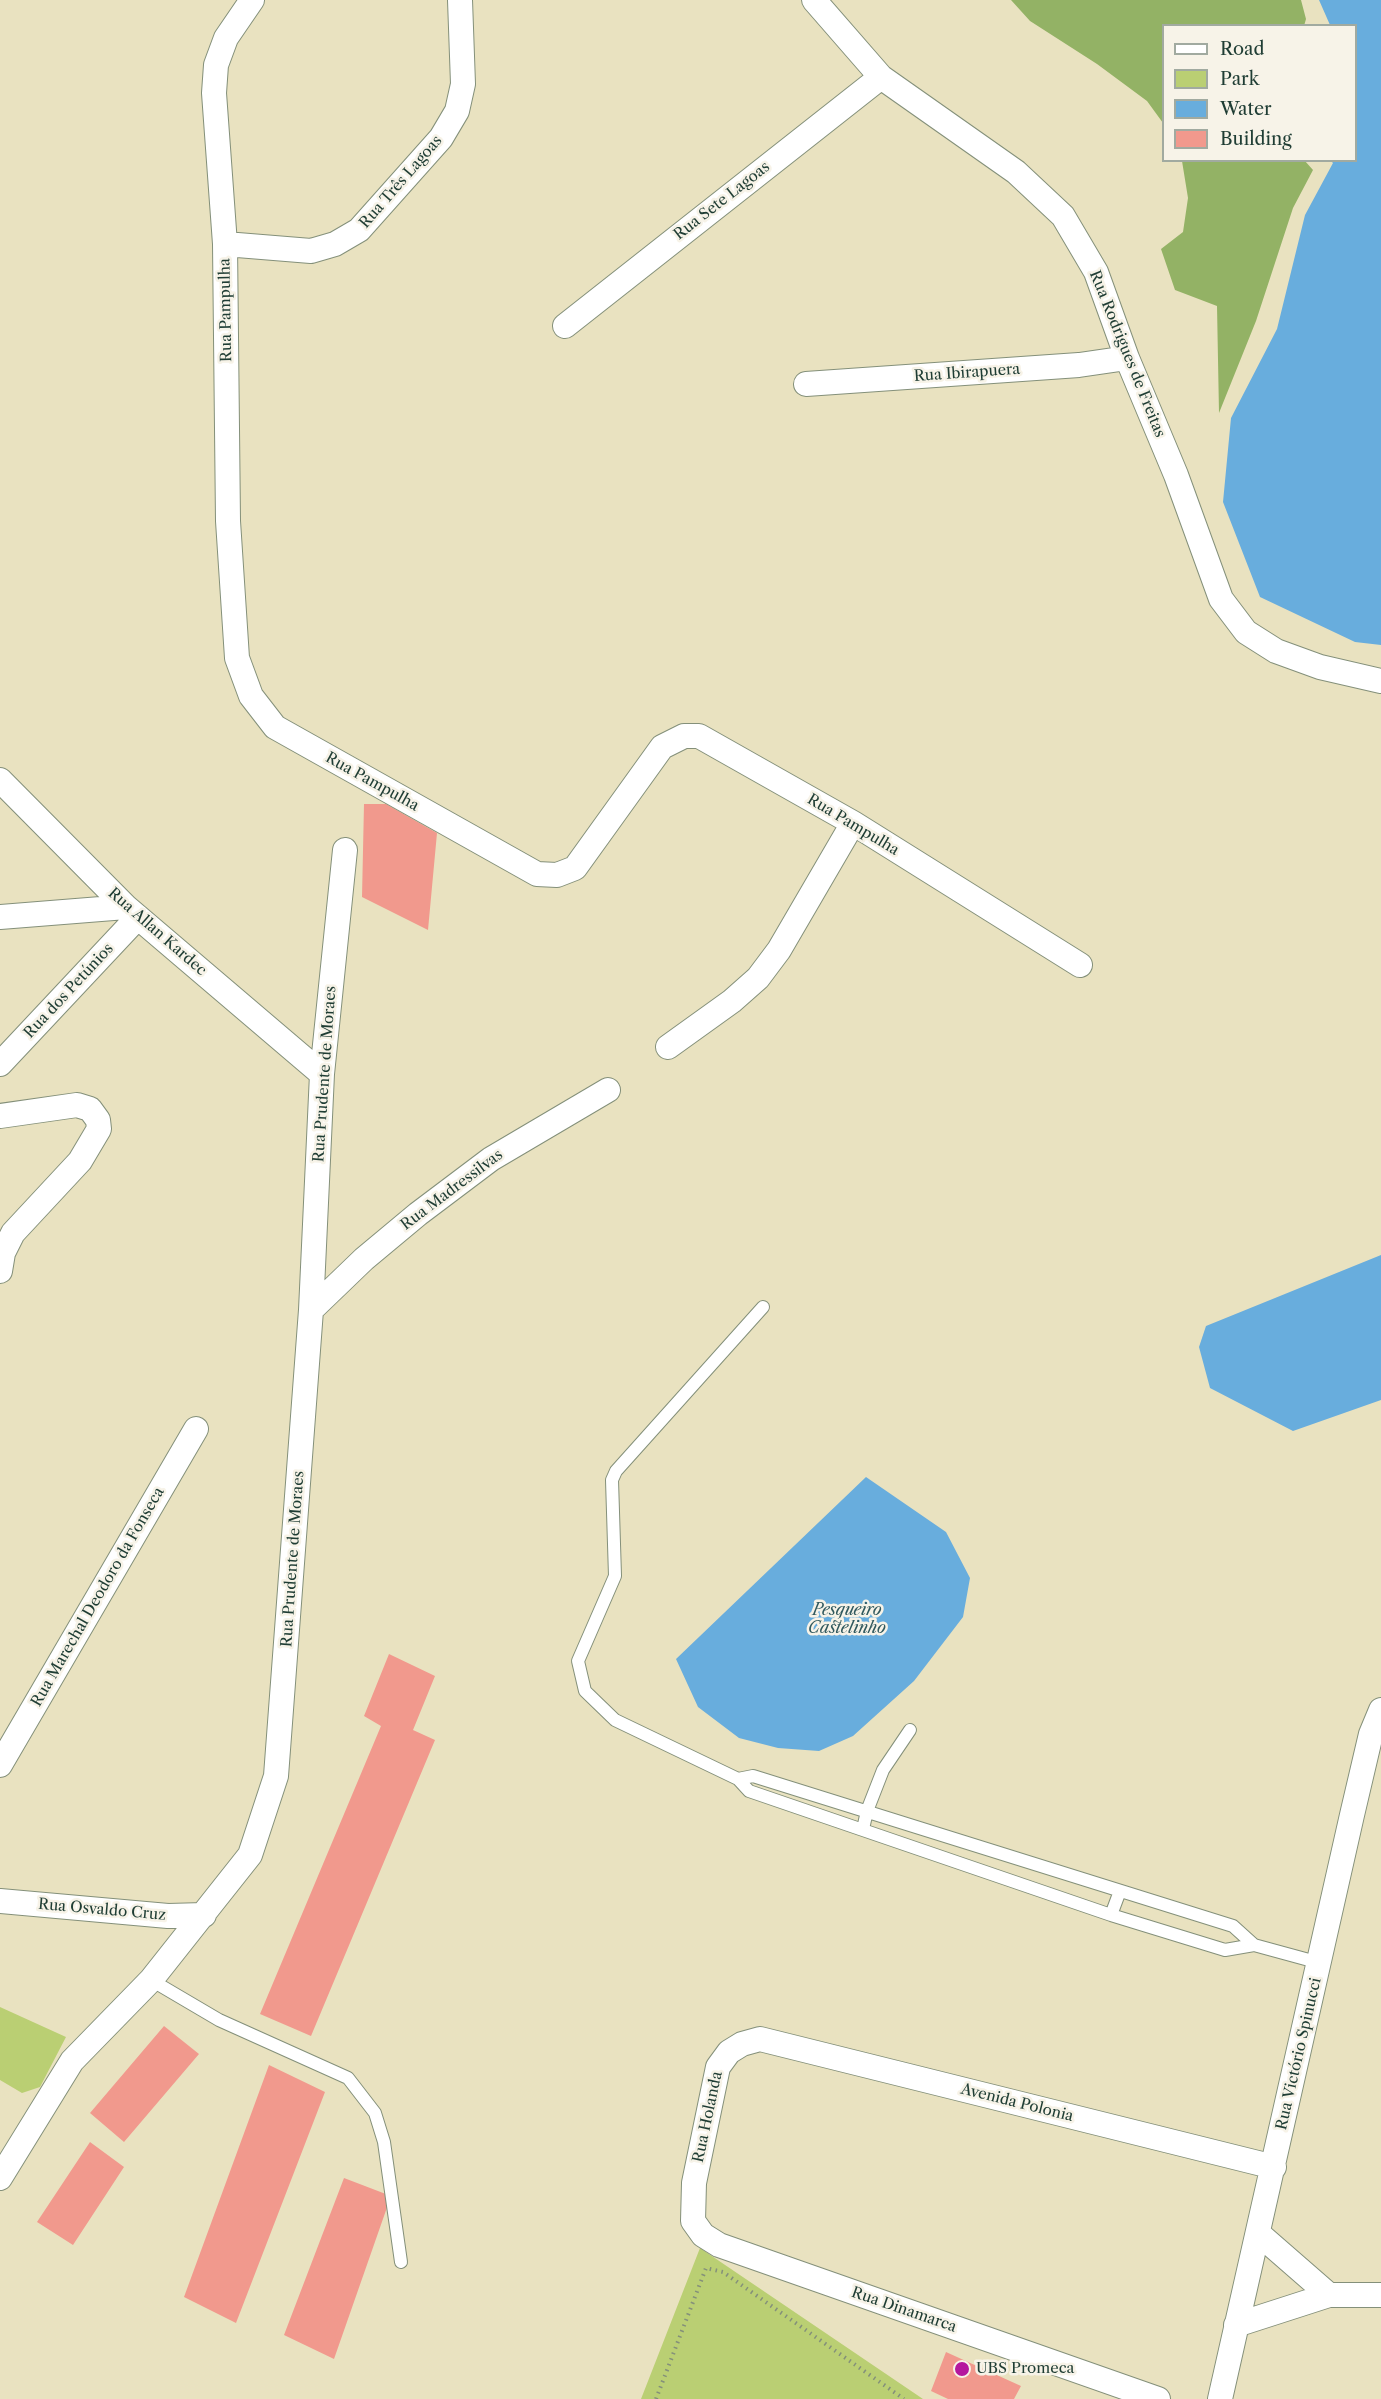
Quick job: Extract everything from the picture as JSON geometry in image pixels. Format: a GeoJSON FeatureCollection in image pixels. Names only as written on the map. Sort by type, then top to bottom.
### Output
{"type":"FeatureCollection","features":[{"type":"Feature","properties":{"kind":"street","name":"Rua Pampulha"},"geometry":{"type":"LineString","coordinates":[[252,0],[226,38],[216,65],[214,93],[225,244],[228,521],[237,658],[251,696],[274,727],[537,874],[557,875],[575,868],[662,747],[684,736],[699,736],[854,823],[1080,965]]}},
{"type":"Feature","properties":{"kind":"street","name":"Rua Três Lagoas"},"geometry":{"type":"LineString","coordinates":[[225,244],[311,251],[335,244],[359,230],[441,138],[457,111],[463,84],[460,0]]}},
{"type":"Feature","properties":{"kind":"street","name":"Rua Rodrigues de Freitas"},"geometry":{"type":"LineString","coordinates":[[814,0],[881,77],[1016,172],[1063,216],[1096,272],[1127,358],[1176,475],[1221,599],[1246,632],[1276,651],[1320,667],[1381,681]]}},
{"type":"Feature","properties":{"kind":"street","name":"Rua Sete Lagoas"},"geometry":{"type":"LineString","coordinates":[[565,326],[881,77]]}},
{"type":"Feature","properties":{"kind":"street","name":"Rua Ibirapuera"},"geometry":{"type":"LineString","coordinates":[[806,384],[1079,365],[1127,358]]}},
{"type":"Feature","properties":{"kind":"street","name":"Rua Allan Kardec"},"geometry":{"type":"LineString","coordinates":[[0,780],[132,912],[322,1074]]}},
{"type":"Feature","properties":{"kind":"street"},"geometry":{"type":"LineString","coordinates":[[668,1047],[732,1001],[758,978],[779,950],[854,823]]}},
{"type":"Feature","properties":{"kind":"street","name":"Rua Prudente de Moraes"},"geometry":{"type":"LineString","coordinates":[[0,2178],[72,2061],[151,1980],[250,1855],[276,1776],[311,1311],[322,1074],[345,850]]}},
{"type":"Feature","properties":{"kind":"street"},"geometry":{"type":"LineString","coordinates":[[0,917],[132,912]]}},
{"type":"Feature","properties":{"kind":"street","name":"Rua dos Petúnios"},"geometry":{"type":"LineString","coordinates":[[0,1064],[132,912]]}},
{"type":"Feature","properties":{"kind":"street","name":"Rua Madressilvas"},"geometry":{"type":"LineString","coordinates":[[311,1311],[373,1252],[418,1214],[491,1159],[608,1090]]}},
{"type":"Feature","properties":{"kind":"street"},"geometry":{"type":"LineString","coordinates":[[0,1116],[77,1105],[90,1109],[98,1120],[99,1129],[80,1161],[13,1233],[3,1252],[0,1271]]}},
{"type":"Feature","properties":{"kind":"street","name":"Rua Marechal Deodoro da Fonseca"},"geometry":{"type":"LineString","coordinates":[[0,1765],[196,1429]]}},
{"type":"Feature","properties":{"kind":"street","name":"Rua Victório Spinucci"},"geometry":{"type":"LineString","coordinates":[[1220,2399],[1371,1734],[1381,1710]]}},
{"type":"Feature","properties":{"kind":"street","name":"Rua Osvaldo Cruz"},"geometry":{"type":"LineString","coordinates":[[0,1901],[168,1916],[204,1915]]}},
{"type":"Feature","properties":{"kind":"street","name":"Avenida Polonia"},"geometry":{"type":"LineString","coordinates":[[760,2039],[1274,2167]]}},
{"type":"Feature","properties":{"kind":"street","name":"Rua Holanda"},"geometry":{"type":"LineString","coordinates":[[694,2183],[718,2067],[729,2052],[742,2044],[760,2039]]}},
{"type":"Feature","properties":{"kind":"street","name":"Rua Dinamarca"},"geometry":{"type":"LineString","coordinates":[[694,2183],[693,2221],[703,2235],[719,2245],[1158,2399]]}},
{"type":"Feature","properties":{"kind":"street"},"geometry":{"type":"LineString","coordinates":[[1259,2234],[1329,2295]]}},
{"type":"Feature","properties":{"kind":"street"},"geometry":{"type":"LineString","coordinates":[[1236,2325],[1329,2295],[1381,2295]]}},
{"type":"Feature","properties":{"kind":"lane"},"geometry":{"type":"LineString","coordinates":[[763,1307],[615,1471],[612,1480],[615,1576],[578,1660],[585,1691],[615,1720],[738,1779],[749,1791],[994,1875],[1225,1950],[1254,1945],[1320,1963]]}},
{"type":"Feature","properties":{"kind":"lane"},"geometry":{"type":"LineString","coordinates":[[863,1829],[867,1811],[883,1770],[910,1730]]}},
{"type":"Feature","properties":{"kind":"lane"},"geometry":{"type":"LineString","coordinates":[[738,1779],[753,1776],[1233,1926],[1254,1945]]}},
{"type":"Feature","properties":{"kind":"lane"},"geometry":{"type":"LineString","coordinates":[[994,1875],[1002,1854]]}},
{"type":"Feature","properties":{"kind":"lane"},"geometry":{"type":"LineString","coordinates":[[1111,1914],[1120,1891]]}},
{"type":"Feature","properties":{"kind":"lane"},"geometry":{"type":"LineString","coordinates":[[151,1980],[219,2020],[348,2078],[375,2113],[384,2142],[400,2262]]}},
{"type":"Feature","properties":{"kind":"path"},"geometry":{"type":"LineString","coordinates":[[656,2399],[706,2268],[723,2272],[904,2399]]}},
{"type":"Feature","properties":{"kind":"green space"},"geometry":{"type":"Polygon","coordinates":[[[1011,0],[1301,0],[1306,19],[1305,24],[1162,24],[1162,122],[1147,101],[1097,64],[1030,21],[1011,0]]]}},
{"type":"Feature","properties":{"kind":"green space"},"geometry":{"type":"Polygon","coordinates":[[[1182,162],[1306,162],[1313,170],[1293,208],[1256,321],[1219,413],[1217,306],[1175,290],[1161,249],[1183,232],[1188,198],[1182,162]]]}},
{"type":"Feature","properties":{"kind":"green space"},"geometry":{"type":"Polygon","coordinates":[[[0,2007],[66,2037],[40,2087],[22,2093],[0,2080],[0,2007]]]}},
{"type":"Feature","properties":{"kind":"green space"},"geometry":{"type":"Polygon","coordinates":[[[700,2248],[923,2399],[641,2399],[700,2248]]]}},
{"type":"Feature","properties":{"kind":"water"},"geometry":{"type":"Polygon","coordinates":[[[1319,0],[1381,0],[1381,645],[1355,642],[1260,597],[1223,502],[1231,418],[1277,329],[1305,215],[1332,162],[1357,162],[1357,24],[1330,24],[1319,0]]]}},
{"type":"Feature","properties":{"kind":"water"},"geometry":{"type":"Polygon","coordinates":[[[1381,1255],[1381,1400],[1293,1431],[1210,1388],[1199,1347],[1206,1326],[1381,1255]]]}},
{"type":"Feature","properties":{"kind":"water","name":"Pesqueiro Castelinho"},"geometry":{"type":"Polygon","coordinates":[[[866,1477],[946,1532],[970,1578],[963,1617],[914,1681],[853,1736],[819,1751],[778,1748],[739,1738],[698,1707],[676,1659],[866,1477]]]}},
{"type":"Feature","properties":{"kind":"building"},"geometry":{"type":"Polygon","coordinates":[[[364,804],[386,804],[437,833],[428,930],[362,897],[364,804]]]}},
{"type":"Feature","properties":{"kind":"building"},"geometry":{"type":"Polygon","coordinates":[[[389,1654],[435,1676],[413,1730],[435,1740],[311,2036],[260,2014],[381,1726],[364,1716],[389,1654]]]}},
{"type":"Feature","properties":{"kind":"building"},"geometry":{"type":"Polygon","coordinates":[[[164,2026],[199,2054],[124,2142],[90,2113],[164,2026]]]}},
{"type":"Feature","properties":{"kind":"building"},"geometry":{"type":"Polygon","coordinates":[[[269,2065],[325,2092],[236,2323],[184,2297],[269,2065]]]}},
{"type":"Feature","properties":{"kind":"building"},"geometry":{"type":"Polygon","coordinates":[[[90,2142],[124,2167],[73,2245],[37,2222],[90,2142]]]}},
{"type":"Feature","properties":{"kind":"building"},"geometry":{"type":"Polygon","coordinates":[[[344,2178],[391,2196],[334,2359],[284,2335],[344,2178]]]}},
{"type":"Feature","properties":{"kind":"building","name":"UBS Promeca"},"geometry":{"type":"Polygon","coordinates":[[[946,2352],[1021,2386],[1014,2399],[948,2399],[931,2391],[946,2352]]]}},
{"type":"Feature","properties":{"kind":"place","name":"UBS Promeca"},"geometry":{"type":"Point","coordinates":[962,2369]}}]}
